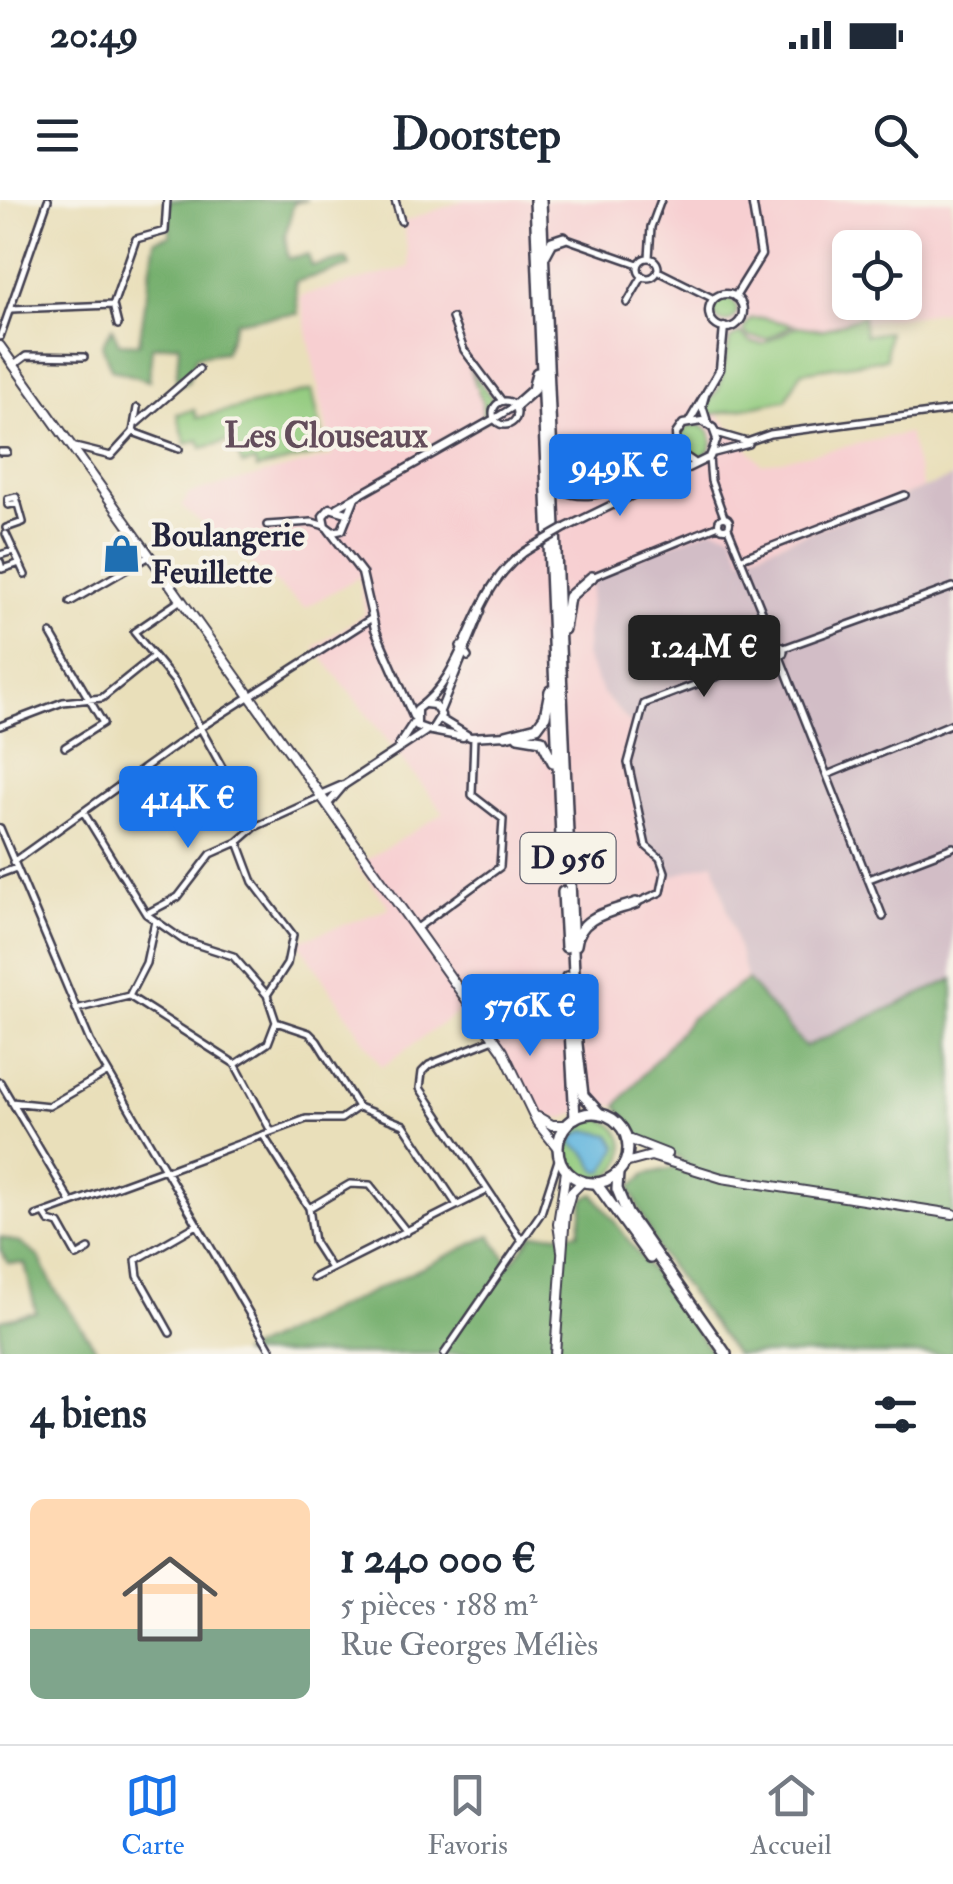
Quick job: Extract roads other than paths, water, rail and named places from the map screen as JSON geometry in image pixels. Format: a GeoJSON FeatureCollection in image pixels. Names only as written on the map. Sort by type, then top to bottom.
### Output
{"type":"FeatureCollection","features":[{"type":"Feature","properties":{"kind":"main road","name":"D 956"},"geometry":{"type":"LineString","coordinates":[[538,200],[544,257],[572,972],[580,1086],[586,1102],[600,1114]]}},
{"type":"Feature","properties":{"kind":"main road","name":"D 956"},"geometry":{"type":"LineString","coordinates":[[538,200],[571,1122]]}},
{"type":"Feature","properties":{"kind":"main road"},"geometry":{"type":"LineString","coordinates":[[544,257],[552,242],[564,238]]}},
{"type":"Feature","properties":{"kind":"main road"},"geometry":{"type":"LineString","coordinates":[[515,406],[534,386],[540,330]]}},
{"type":"Feature","properties":{"kind":"main road"},"geometry":{"type":"LineString","coordinates":[[0,346],[494,1039],[566,1171],[558,1224],[564,1260]]}},
{"type":"Feature","properties":{"kind":"main road","name":"D 956"},"geometry":{"type":"LineString","coordinates":[[551,450],[561,485],[573,494],[585,494],[642,474],[676,448]]}},
{"type":"Feature","properties":{"kind":"main road","name":"D 956"},"geometry":{"type":"LineString","coordinates":[[560,682],[567,601],[592,577]]}},
{"type":"Feature","properties":{"kind":"main road","name":"D 956"},"geometry":{"type":"LineString","coordinates":[[506,736],[538,727],[546,716],[552,623]]}},
{"type":"Feature","properties":{"kind":"main road","name":"D 956"},"geometry":{"type":"LineString","coordinates":[[506,736],[537,738],[546,743],[558,789]]}},
{"type":"Feature","properties":{"kind":"main road"},"geometry":{"type":"LineString","coordinates":[[572,972],[583,924],[636,903]]}},
{"type":"Feature","properties":{"kind":"main road"},"geometry":{"type":"LineString","coordinates":[[533,1112],[546,1123],[571,1122],[600,1114],[614,1121],[626,1138],[688,1166]]}},
{"type":"Feature","properties":{"kind":"main road"},"geometry":{"type":"LineString","coordinates":[[558,1152],[571,1122]]}},
{"type":"Feature","properties":{"kind":"main road"},"geometry":{"type":"LineString","coordinates":[[566,1171],[582,1182],[596,1184],[618,1173],[625,1163],[626,1138]]}},
{"type":"Feature","properties":{"kind":"main road"},"geometry":{"type":"LineString","coordinates":[[625,1163],[651,1156],[722,1178],[953,1214]]}},
{"type":"Feature","properties":{"kind":"main road"},"geometry":{"type":"LineString","coordinates":[[618,1173],[617,1189],[627,1212],[722,1354]]}},
{"type":"Feature","properties":{"kind":"main road"},"geometry":{"type":"LineString","coordinates":[[555,1354],[567,1203],[582,1182]]}},
{"type":"Feature","properties":{"kind":"main road"},"geometry":{"type":"LineString","coordinates":[[596,1184],[722,1354]]}},
{"type":"Feature","properties":{"kind":"street"},"geometry":{"type":"LineString","coordinates":[[0,337],[48,200]]}},
{"type":"Feature","properties":{"kind":"street"},"geometry":{"type":"LineString","coordinates":[[118,325],[113,305],[136,239],[165,231],[167,200]]}},
{"type":"Feature","properties":{"kind":"street"},"geometry":{"type":"LineString","coordinates":[[395,200],[401,221]]}},
{"type":"Feature","properties":{"kind":"street"},"geometry":{"type":"LineString","coordinates":[[649,258],[652,228],[661,200]]}},
{"type":"Feature","properties":{"kind":"street"},"geometry":{"type":"LineString","coordinates":[[735,297],[762,255],[752,200]]}},
{"type":"Feature","properties":{"kind":"street"},"geometry":{"type":"LineString","coordinates":[[564,238],[638,264],[649,258]]}},
{"type":"Feature","properties":{"kind":"street"},"geometry":{"type":"LineString","coordinates":[[649,258],[656,262],[658,270],[714,299]]}},
{"type":"Feature","properties":{"kind":"street"},"geometry":{"type":"LineString","coordinates":[[627,303],[642,276],[638,264]]}},
{"type":"Feature","properties":{"kind":"street"},"geometry":{"type":"LineString","coordinates":[[642,276],[650,279],[658,270]]}},
{"type":"Feature","properties":{"kind":"street"},"geometry":{"type":"LineString","coordinates":[[722,294],[735,297],[741,305],[741,318],[724,327],[709,314],[714,299],[722,294]]}},
{"type":"Feature","properties":{"kind":"street"},"geometry":{"type":"LineString","coordinates":[[11,309],[113,305]]}},
{"type":"Feature","properties":{"kind":"street"},"geometry":{"type":"LineString","coordinates":[[452,318],[464,350],[491,392],[494,419]]}},
{"type":"Feature","properties":{"kind":"street"},"geometry":{"type":"LineString","coordinates":[[657,482],[673,468],[676,434],[689,422],[720,369],[724,327]]}},
{"type":"Feature","properties":{"kind":"street"},"geometry":{"type":"LineString","coordinates":[[14,365],[26,356],[84,357]]}},
{"type":"Feature","properties":{"kind":"street"},"geometry":{"type":"LineString","coordinates":[[137,423],[198,370]]}},
{"type":"Feature","properties":{"kind":"street"},"geometry":{"type":"LineString","coordinates":[[708,390],[702,406],[708,424],[716,433],[736,441],[953,410]]}},
{"type":"Feature","properties":{"kind":"street"},"geometry":{"type":"LineString","coordinates":[[491,392],[515,406]]}},
{"type":"Feature","properties":{"kind":"street"},"geometry":{"type":"LineString","coordinates":[[495,406],[502,401]]}},
{"type":"Feature","properties":{"kind":"street"},"geometry":{"type":"LineString","coordinates":[[494,419],[502,425],[512,423],[517,417],[515,406]]}},
{"type":"Feature","properties":{"kind":"street"},"geometry":{"type":"LineString","coordinates":[[267,525],[312,522],[515,406]]}},
{"type":"Feature","properties":{"kind":"street"},"geometry":{"type":"LineString","coordinates":[[72,446],[111,456],[133,432],[137,408]]}},
{"type":"Feature","properties":{"kind":"street"},"geometry":{"type":"LineString","coordinates":[[689,422],[708,424]]}},
{"type":"Feature","properties":{"kind":"street"},"geometry":{"type":"LineString","coordinates":[[133,432],[179,450]]}},
{"type":"Feature","properties":{"kind":"street"},"geometry":{"type":"LineString","coordinates":[[716,433],[711,481],[780,647],[777,656],[883,917]]}},
{"type":"Feature","properties":{"kind":"street"},"geometry":{"type":"LineString","coordinates":[[146,914],[178,897],[211,854],[238,842],[255,826],[323,799],[396,748],[429,731],[440,715],[489,590],[510,563],[567,527],[694,462],[761,438]]}},
{"type":"Feature","properties":{"kind":"street"},"geometry":{"type":"LineString","coordinates":[[676,448],[711,481]]}},
{"type":"Feature","properties":{"kind":"street"},"geometry":{"type":"LineString","coordinates":[[742,558],[905,495]]}},
{"type":"Feature","properties":{"kind":"street"},"geometry":{"type":"LineString","coordinates":[[0,508],[16,497],[23,522],[3,532],[26,575]]}},
{"type":"Feature","properties":{"kind":"street"},"geometry":{"type":"LineString","coordinates":[[345,551],[342,530],[346,513],[357,497]]}},
{"type":"Feature","properties":{"kind":"street"},"geometry":{"type":"LineString","coordinates":[[338,507],[346,513]]}},
{"type":"Feature","properties":{"kind":"street"},"geometry":{"type":"LineString","coordinates":[[323,516],[327,528],[362,574],[372,618],[414,719],[429,731],[472,737],[506,736]]}},
{"type":"Feature","properties":{"kind":"street"},"geometry":{"type":"LineString","coordinates":[[592,577],[719,525],[724,518]]}},
{"type":"Feature","properties":{"kind":"street"},"geometry":{"type":"LineString","coordinates":[[312,522],[342,530]]}},
{"type":"Feature","properties":{"kind":"street"},"geometry":{"type":"LineString","coordinates":[[719,525],[728,528]]}},
{"type":"Feature","properties":{"kind":"street"},"geometry":{"type":"LineString","coordinates":[[0,565],[13,551]]}},
{"type":"Feature","properties":{"kind":"street"},"geometry":{"type":"LineString","coordinates":[[70,602],[148,556]]}},
{"type":"Feature","properties":{"kind":"street"},"geometry":{"type":"LineString","coordinates":[[0,565],[17,564]]}},
{"type":"Feature","properties":{"kind":"street"},"geometry":{"type":"LineString","coordinates":[[780,647],[953,587]]}},
{"type":"Feature","properties":{"kind":"street"},"geometry":{"type":"LineString","coordinates":[[181,600],[134,632],[175,682],[255,826]]}},
{"type":"Feature","properties":{"kind":"street"},"geometry":{"type":"LineString","coordinates":[[0,874],[200,728],[372,618]]}},
{"type":"Feature","properties":{"kind":"street"},"geometry":{"type":"LineString","coordinates":[[51,634],[103,723],[64,747]]}},
{"type":"Feature","properties":{"kind":"street"},"geometry":{"type":"LineString","coordinates":[[396,748],[464,651]]}},
{"type":"Feature","properties":{"kind":"street"},"geometry":{"type":"LineString","coordinates":[[636,903],[661,892],[666,880],[660,858],[646,846],[628,763],[644,704],[777,656]]}},
{"type":"Feature","properties":{"kind":"street"},"geometry":{"type":"LineString","coordinates":[[0,726],[64,702],[102,698],[153,657]]}},
{"type":"Feature","properties":{"kind":"street"},"geometry":{"type":"LineString","coordinates":[[403,691],[472,737]]}},
{"type":"Feature","properties":{"kind":"street"},"geometry":{"type":"LineString","coordinates":[[827,775],[953,723]]}},
{"type":"Feature","properties":{"kind":"street"},"geometry":{"type":"LineString","coordinates":[[415,930],[492,875],[502,862],[503,819],[472,795],[472,737]]}},
{"type":"Feature","properties":{"kind":"street"},"geometry":{"type":"LineString","coordinates":[[84,813],[146,914],[183,940],[233,956],[266,994],[276,1022],[268,1044],[236,1064]]}},
{"type":"Feature","properties":{"kind":"street"},"geometry":{"type":"LineString","coordinates":[[0,828],[76,1009],[108,1072],[273,1354]]}},
{"type":"Feature","properties":{"kind":"street"},"geometry":{"type":"LineString","coordinates":[[238,842],[253,882],[294,935],[287,964],[266,994]]}},
{"type":"Feature","properties":{"kind":"street"},"geometry":{"type":"LineString","coordinates":[[869,879],[953,847]]}},
{"type":"Feature","properties":{"kind":"street"},"geometry":{"type":"LineString","coordinates":[[129,996],[146,963],[155,921]]}},
{"type":"Feature","properties":{"kind":"street"},"geometry":{"type":"LineString","coordinates":[[76,1009],[129,996],[236,1064],[272,1132]]}},
{"type":"Feature","properties":{"kind":"street"},"geometry":{"type":"LineString","coordinates":[[276,1022],[308,1033],[317,1041],[358,1107],[404,1125],[457,1206]]}},
{"type":"Feature","properties":{"kind":"street"},"geometry":{"type":"LineString","coordinates":[[494,1039],[430,1064],[420,1078],[423,1095],[522,1241]]}},
{"type":"Feature","properties":{"kind":"street"},"geometry":{"type":"LineString","coordinates":[[11,1102],[49,1106],[108,1072]]}},
{"type":"Feature","properties":{"kind":"street"},"geometry":{"type":"LineString","coordinates":[[0,1082],[71,1202]]}},
{"type":"Feature","properties":{"kind":"street"},"geometry":{"type":"LineString","coordinates":[[36,1216],[306,1119],[340,1119],[358,1107]]}},
{"type":"Feature","properties":{"kind":"street"},"geometry":{"type":"LineString","coordinates":[[263,1136],[309,1208],[314,1242],[330,1266]]}},
{"type":"Feature","properties":{"kind":"street"},"geometry":{"type":"LineString","coordinates":[[444,1354],[522,1241],[549,1191],[558,1152]]}},
{"type":"Feature","properties":{"kind":"street"},"geometry":{"type":"LineString","coordinates":[[309,1208],[350,1184],[370,1186],[407,1232]]}},
{"type":"Feature","properties":{"kind":"street"},"geometry":{"type":"LineString","coordinates":[[313,1278],[330,1266],[371,1252],[486,1192]]}},
{"type":"Feature","properties":{"kind":"street"},"geometry":{"type":"LineString","coordinates":[[44,1213],[49,1221],[59,1224],[77,1256],[89,1249]]}},
{"type":"Feature","properties":{"kind":"street"},"geometry":{"type":"LineString","coordinates":[[170,1333],[138,1276],[136,1260],[197,1225]]}},
{"type":"Feature","properties":{"kind":"water"},"geometry":{"type":"Polygon","coordinates":[[[586,1130],[610,1135],[618,1147],[604,1171],[597,1171],[586,1153],[572,1144],[575,1136],[586,1130]]]}},
{"type":"Feature","properties":{"kind":"place","name":"Boulangerie Feuillette"},"geometry":{"type":"Point","coordinates":[121,553]}},
{"type":"Feature","properties":{"kind":"district","name":"Les Clouseaux"},"geometry":{"type":"Point","coordinates":[326,435]}}]}
